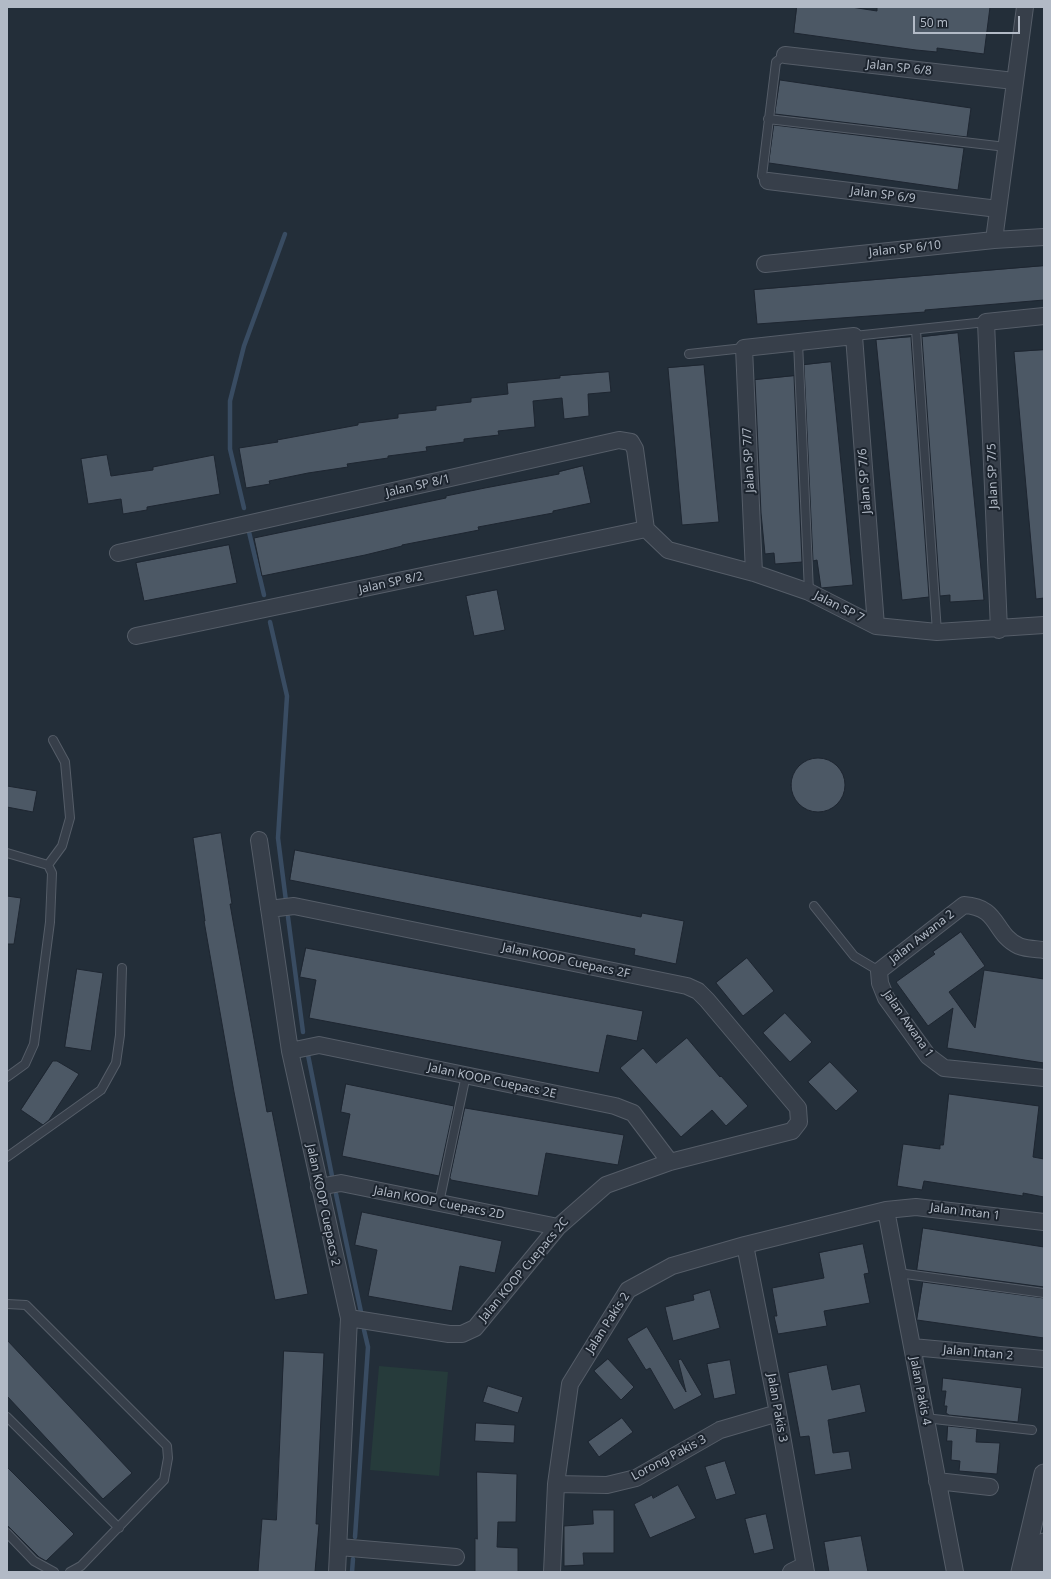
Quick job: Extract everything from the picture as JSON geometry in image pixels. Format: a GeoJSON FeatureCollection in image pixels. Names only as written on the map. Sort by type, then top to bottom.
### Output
{"type":"FeatureCollection","features":[{"type":"Feature","properties":{"kind":"street"},"geometry":{"type":"LineString","coordinates":[[994,240],[1014,81],[1026,7]]}},
{"type":"Feature","properties":{"kind":"street","name":"Jalan SP 6/8"},"geometry":{"type":"LineString","coordinates":[[784,55],[1014,81]]}},
{"type":"Feature","properties":{"kind":"street","name":"Jalan SP 6/9"},"geometry":{"type":"LineString","coordinates":[[768,181],[998,209]]}},
{"type":"Feature","properties":{"kind":"street","name":"Jalan SP 6/10"},"geometry":{"type":"LineString","coordinates":[[766,264],[994,240],[1044,237]]}},
{"type":"Feature","properties":{"kind":"street"},"geometry":{"type":"LineString","coordinates":[[986,322],[1044,316]]}},
{"type":"Feature","properties":{"kind":"street","name":"Jalan SP 7/5"},"geometry":{"type":"LineString","coordinates":[[986,322],[999,630]]}},
{"type":"Feature","properties":{"kind":"street"},"geometry":{"type":"LineString","coordinates":[[744,348],[854,336]]}},
{"type":"Feature","properties":{"kind":"street","name":"Jalan SP 7/6"},"geometry":{"type":"LineString","coordinates":[[854,336],[876,626]]}},
{"type":"Feature","properties":{"kind":"street","name":"Jalan SP 7/7"},"geometry":{"type":"LineString","coordinates":[[744,348],[754,573]]}},
{"type":"Feature","properties":{"kind":"street","name":"Jalan SP 8/1"},"geometry":{"type":"LineString","coordinates":[[118,553],[619,440],[631,442],[635,449],[646,529]]}},
{"type":"Feature","properties":{"kind":"street","name":"Jalan SP 7"},"geometry":{"type":"LineString","coordinates":[[646,529],[668,550],[754,573],[809,592],[876,626],[937,632],[999,630],[1044,625]]}},
{"type":"Feature","properties":{"kind":"street","name":"Jalan SP 8/2"},"geometry":{"type":"LineString","coordinates":[[136,636],[646,529]]}},
{"type":"Feature","properties":{"kind":"street","name":"Jalan KOOP Cuepacs 2"},"geometry":{"type":"LineString","coordinates":[[259,840],[290,1051],[349,1318],[337,1572]]}},
{"type":"Feature","properties":{"kind":"street","name":"Jalan Awana 2"},"geometry":{"type":"LineString","coordinates":[[879,971],[964,905],[977,906],[989,914],[1007,938],[1020,947],[1044,950]]}},
{"type":"Feature","properties":{"kind":"street","name":"Jalan KOOP Cuepacs 2F"},"geometry":{"type":"LineString","coordinates":[[269,909],[294,906],[687,986],[698,991],[707,1000],[798,1108],[799,1122]]}},
{"type":"Feature","properties":{"kind":"street","name":"Jalan Awana 1"},"geometry":{"type":"LineString","coordinates":[[879,971],[880,983],[886,998],[928,1056],[944,1068],[1044,1078]]}},
{"type":"Feature","properties":{"kind":"street","name":"Jalan KOOP Cuepacs 2E"},"geometry":{"type":"LineString","coordinates":[[290,1051],[318,1045],[615,1106],[633,1113],[670,1162]]}},
{"type":"Feature","properties":{"kind":"street","name":"Jalan KOOP Cuepacs 2C"},"geometry":{"type":"LineString","coordinates":[[349,1318],[449,1334],[462,1334],[474,1328],[558,1227],[606,1185],[670,1162],[792,1131],[799,1122]]}},
{"type":"Feature","properties":{"kind":"street","name":"Jalan KOOP Cuepacs 2D"},"geometry":{"type":"LineString","coordinates":[[319,1187],[341,1183],[558,1227]]}},
{"type":"Feature","properties":{"kind":"street","name":"Jalan Intan 1"},"geometry":{"type":"LineString","coordinates":[[886,1210],[916,1207],[1044,1222]]}},
{"type":"Feature","properties":{"kind":"street","name":"Jalan Pakis 2"},"geometry":{"type":"LineString","coordinates":[[552,1572],[556,1484],[570,1384],[628,1290],[672,1266],[746,1245],[886,1210]]}},
{"type":"Feature","properties":{"kind":"street","name":"Jalan Pakis 4"},"geometry":{"type":"LineString","coordinates":[[886,1210],[954,1572]]}},
{"type":"Feature","properties":{"kind":"street","name":"Jalan Pakis 3"},"geometry":{"type":"LineString","coordinates":[[746,1245],[778,1413],[801,1570]]}},
{"type":"Feature","properties":{"kind":"street","name":"Jalan Intan 2"},"geometry":{"type":"LineString","coordinates":[[912,1347],[1044,1359]]}},
{"type":"Feature","properties":{"kind":"street","name":"Lorong Pakis 3"},"geometry":{"type":"LineString","coordinates":[[556,1484],[607,1485],[636,1478],[720,1430],[778,1413]]}},
{"type":"Feature","properties":{"kind":"street"},"geometry":{"type":"LineString","coordinates":[[1041,1569],[1039,1540],[1044,1474]]}},
{"type":"Feature","properties":{"kind":"street"},"geometry":{"type":"LineString","coordinates":[[937,1481],[990,1487]]}},
{"type":"Feature","properties":{"kind":"street"},"geometry":{"type":"LineString","coordinates":[[1020,1572],[1039,1540]]}},
{"type":"Feature","properties":{"kind":"street"},"geometry":{"type":"LineString","coordinates":[[339,1547],[456,1557]]}},
{"type":"Feature","properties":{"kind":"lane"},"geometry":{"type":"LineString","coordinates":[[768,181],[762,176],[768,119],[776,62],[784,55]]}},
{"type":"Feature","properties":{"kind":"lane"},"geometry":{"type":"LineString","coordinates":[[768,119],[1006,147]]}},
{"type":"Feature","properties":{"kind":"lane"},"geometry":{"type":"LineString","coordinates":[[854,336],[986,322]]}},
{"type":"Feature","properties":{"kind":"lane"},"geometry":{"type":"LineString","coordinates":[[916,330],[937,632]]}},
{"type":"Feature","properties":{"kind":"lane"},"geometry":{"type":"LineString","coordinates":[[798,342],[809,592]]}},
{"type":"Feature","properties":{"kind":"lane"},"geometry":{"type":"LineString","coordinates":[[689,354],[744,348]]}},
{"type":"Feature","properties":{"kind":"lane"},"geometry":{"type":"LineString","coordinates":[[48,865],[62,846],[70,818],[65,762],[53,740]]}},
{"type":"Feature","properties":{"kind":"lane"},"geometry":{"type":"LineString","coordinates":[[7,853],[48,865],[52,873],[50,922],[34,1044],[24,1064],[7,1077]]}},
{"type":"Feature","properties":{"kind":"lane"},"geometry":{"type":"LineString","coordinates":[[814,906],[854,956],[879,971]]}},
{"type":"Feature","properties":{"kind":"lane"},"geometry":{"type":"LineString","coordinates":[[7,1157],[101,1090],[116,1063],[120,1035],[122,968]]}},
{"type":"Feature","properties":{"kind":"lane"},"geometry":{"type":"LineString","coordinates":[[439,1203],[466,1075]]}},
{"type":"Feature","properties":{"kind":"lane"},"geometry":{"type":"LineString","coordinates":[[898,1273],[1044,1293]]}},
{"type":"Feature","properties":{"kind":"lane"},"geometry":{"type":"LineString","coordinates":[[7,1304],[26,1304],[167,1446],[168,1458],[164,1480],[82,1566],[70,1572]]}},
{"type":"Feature","properties":{"kind":"lane"},"geometry":{"type":"LineString","coordinates":[[7,1417],[119,1528]]}},
{"type":"Feature","properties":{"kind":"lane"},"geometry":{"type":"LineString","coordinates":[[925,1418],[1032,1430]]}},
{"type":"Feature","properties":{"kind":"lane"},"geometry":{"type":"LineString","coordinates":[[7,1534],[34,1560],[54,1572]]}},
{"type":"Feature","properties":{"kind":"green space"},"geometry":{"type":"Polygon","coordinates":[[[379,1366],[448,1372],[439,1476],[370,1470],[379,1366]]]}},
{"type":"Feature","properties":{"kind":"building"},"geometry":{"type":"Polygon","coordinates":[[[797,7],[851,7],[877,11],[877,7],[990,7],[984,54],[937,48],[937,52],[916,50],[794,33],[797,7]]]}},
{"type":"Feature","properties":{"kind":"building"},"geometry":{"type":"Polygon","coordinates":[[[780,80],[971,108],[967,137],[775,114],[780,80]]]}},
{"type":"Feature","properties":{"kind":"building"},"geometry":{"type":"Polygon","coordinates":[[[774,125],[964,148],[958,190],[769,163],[774,125]]]}},
{"type":"Feature","properties":{"kind":"building"},"geometry":{"type":"Polygon","coordinates":[[[1044,266],[1044,300],[925,310],[925,312],[757,324],[754,290],[1044,266]]]}},
{"type":"Feature","properties":{"kind":"building"},"geometry":{"type":"Polygon","coordinates":[[[958,333],[984,600],[950,602],[950,595],[940,596],[922,337],[958,333]]]}},
{"type":"Feature","properties":{"kind":"building"},"geometry":{"type":"Polygon","coordinates":[[[911,337],[929,597],[902,600],[876,340],[911,337]]]}},
{"type":"Feature","properties":{"kind":"building"},"geometry":{"type":"Polygon","coordinates":[[[1044,350],[1044,598],[1036,599],[1014,352],[1044,350]]]}},
{"type":"Feature","properties":{"kind":"building"},"geometry":{"type":"Polygon","coordinates":[[[831,362],[853,585],[821,588],[817,560],[813,561],[804,365],[831,362]]]}},
{"type":"Feature","properties":{"kind":"building"},"geometry":{"type":"Polygon","coordinates":[[[704,365],[719,522],[682,525],[668,368],[704,365]]]}},
{"type":"Feature","properties":{"kind":"building"},"geometry":{"type":"Polygon","coordinates":[[[609,372],[611,392],[588,394],[589,416],[564,419],[562,398],[533,401],[535,427],[498,431],[499,435],[464,439],[464,442],[426,447],[427,451],[388,456],[388,458],[347,464],[348,467],[269,481],[270,484],[246,488],[239,448],[278,442],[277,440],[358,425],[358,423],[398,418],[398,414],[436,410],[436,406],[471,402],[471,398],[508,394],[507,383],[560,378],[560,376],[609,372]]]}},
{"type":"Feature","properties":{"kind":"building"},"geometry":{"type":"Polygon","coordinates":[[[794,376],[802,562],[775,564],[774,553],[765,554],[761,513],[755,380],[794,376]]]}},
{"type":"Feature","properties":{"kind":"building"},"geometry":{"type":"Polygon","coordinates":[[[107,455],[111,476],[153,470],[153,467],[214,455],[220,494],[147,507],[147,510],[123,514],[121,499],[88,504],[81,459],[107,455]]]}},
{"type":"Feature","properties":{"kind":"building"},"geometry":{"type":"Polygon","coordinates":[[[583,466],[591,503],[553,511],[553,513],[478,527],[479,530],[402,545],[365,555],[262,576],[254,538],[446,498],[446,496],[559,474],[559,472],[583,466]]]}},
{"type":"Feature","properties":{"kind":"building"},"geometry":{"type":"Polygon","coordinates":[[[229,545],[237,583],[144,601],[136,563],[229,545]]]}},
{"type":"Feature","properties":{"kind":"building"},"geometry":{"type":"Polygon","coordinates":[[[497,590],[505,630],[474,636],[466,596],[497,590]]]}},
{"type":"Feature","properties":{"kind":"building"},"geometry":{"type":"Polygon","coordinates":[[[818,758],[828,760],[837,766],[843,775],[845,785],[843,795],[837,804],[828,810],[818,812],[808,810],[799,804],[793,795],[791,785],[793,775],[799,766],[808,760],[818,758]]]}},
{"type":"Feature","properties":{"kind":"building"},"geometry":{"type":"Polygon","coordinates":[[[7,786],[37,791],[33,812],[7,807],[7,786]]]}},
{"type":"Feature","properties":{"kind":"building"},"geometry":{"type":"Polygon","coordinates":[[[221,833],[232,904],[230,904],[267,1112],[272,1111],[308,1294],[275,1300],[234,1092],[204,921],[193,838],[221,833]]]}},
{"type":"Feature","properties":{"kind":"building"},"geometry":{"type":"Polygon","coordinates":[[[295,850],[641,917],[642,913],[684,921],[676,964],[634,955],[635,949],[290,880],[295,850]]]}},
{"type":"Feature","properties":{"kind":"building"},"geometry":{"type":"Polygon","coordinates":[[[7,896],[21,898],[14,944],[7,944],[7,896]]]}},
{"type":"Feature","properties":{"kind":"building"},"geometry":{"type":"Polygon","coordinates":[[[961,932],[985,966],[949,992],[975,1028],[984,970],[1044,979],[1044,1063],[947,1048],[953,1008],[928,1026],[896,982],[935,954],[933,952],[961,932]]]}},
{"type":"Feature","properties":{"kind":"building"},"geometry":{"type":"Polygon","coordinates":[[[306,948],[643,1011],[637,1041],[607,1035],[599,1073],[309,1018],[316,980],[300,977],[306,948]]]}},
{"type":"Feature","properties":{"kind":"building"},"geometry":{"type":"Polygon","coordinates":[[[747,958],[774,991],[743,1016],[716,983],[747,958]]]}},
{"type":"Feature","properties":{"kind":"building"},"geometry":{"type":"Polygon","coordinates":[[[77,969],[103,973],[91,1051],[65,1047],[77,969]]]}},
{"type":"Feature","properties":{"kind":"building"},"geometry":{"type":"Polygon","coordinates":[[[785,1013],[812,1042],[790,1062],[763,1033],[785,1013]]]}},
{"type":"Feature","properties":{"kind":"building"},"geometry":{"type":"Polygon","coordinates":[[[687,1038],[720,1077],[721,1076],[748,1106],[726,1126],[712,1110],[681,1137],[620,1068],[643,1048],[656,1063],[687,1038]]]}},
{"type":"Feature","properties":{"kind":"building"},"geometry":{"type":"Polygon","coordinates":[[[53,1061],[57,1061],[79,1074],[49,1120],[43,1125],[21,1110],[53,1061]]]}},
{"type":"Feature","properties":{"kind":"building"},"geometry":{"type":"Polygon","coordinates":[[[830,1062],[858,1091],[836,1111],[808,1082],[830,1062]]]}},
{"type":"Feature","properties":{"kind":"building"},"geometry":{"type":"Polygon","coordinates":[[[346,1084],[454,1106],[439,1176],[342,1156],[350,1114],[341,1112],[346,1084]]]}},
{"type":"Feature","properties":{"kind":"building"},"geometry":{"type":"Polygon","coordinates":[[[949,1094],[1039,1106],[1033,1157],[1044,1159],[1044,1197],[1023,1193],[1023,1196],[924,1181],[922,1190],[897,1186],[903,1144],[940,1149],[940,1145],[943,1145],[949,1094]]]}},
{"type":"Feature","properties":{"kind":"building"},"geometry":{"type":"Polygon","coordinates":[[[465,1108],[624,1135],[618,1165],[546,1153],[538,1196],[451,1180],[450,1178],[465,1108]]]}},
{"type":"Feature","properties":{"kind":"building"},"geometry":{"type":"Polygon","coordinates":[[[362,1212],[502,1241],[495,1273],[460,1266],[452,1311],[368,1296],[377,1250],[355,1245],[362,1212]]]}},
{"type":"Feature","properties":{"kind":"building"},"geometry":{"type":"Polygon","coordinates":[[[923,1228],[1044,1247],[1044,1287],[917,1270],[923,1228]]]}},
{"type":"Feature","properties":{"kind":"building"},"geometry":{"type":"Polygon","coordinates":[[[863,1244],[869,1273],[864,1274],[870,1303],[824,1311],[827,1326],[778,1334],[774,1316],[777,1316],[772,1288],[824,1278],[819,1253],[863,1244]]]}},
{"type":"Feature","properties":{"kind":"building"},"geometry":{"type":"Polygon","coordinates":[[[923,1282],[1044,1298],[1044,1338],[917,1320],[923,1282]]]}},
{"type":"Feature","properties":{"kind":"building"},"geometry":{"type":"Polygon","coordinates":[[[710,1290],[720,1328],[673,1341],[665,1307],[694,1300],[693,1295],[710,1290]]]}},
{"type":"Feature","properties":{"kind":"building"},"geometry":{"type":"Polygon","coordinates":[[[647,1327],[686,1392],[678,1360],[681,1359],[702,1395],[674,1410],[650,1368],[646,1370],[627,1339],[647,1327]]]}},
{"type":"Feature","properties":{"kind":"building"},"geometry":{"type":"Polygon","coordinates":[[[7,1340],[132,1473],[103,1499],[7,1396],[7,1340]]]}},
{"type":"Feature","properties":{"kind":"building"},"geometry":{"type":"Polygon","coordinates":[[[284,1351],[324,1353],[316,1524],[319,1524],[315,1572],[258,1572],[262,1519],[276,1520],[284,1351]]]}},
{"type":"Feature","properties":{"kind":"building"},"geometry":{"type":"Polygon","coordinates":[[[608,1359],[634,1387],[621,1400],[594,1371],[608,1359]]]}},
{"type":"Feature","properties":{"kind":"building"},"geometry":{"type":"Polygon","coordinates":[[[730,1360],[736,1394],[714,1399],[707,1364],[730,1360]]]}},
{"type":"Feature","properties":{"kind":"building"},"geometry":{"type":"Polygon","coordinates":[[[827,1365],[832,1390],[860,1384],[866,1412],[828,1420],[833,1453],[849,1451],[852,1469],[815,1475],[809,1436],[800,1437],[788,1373],[827,1365]]]}},
{"type":"Feature","properties":{"kind":"building"},"geometry":{"type":"Polygon","coordinates":[[[943,1378],[1022,1388],[1018,1422],[949,1415],[946,1413],[947,1406],[944,1406],[946,1391],[942,1391],[943,1378]]]}},
{"type":"Feature","properties":{"kind":"building"},"geometry":{"type":"Polygon","coordinates":[[[488,1386],[523,1397],[518,1413],[483,1402],[488,1386]]]}},
{"type":"Feature","properties":{"kind":"building"},"geometry":{"type":"Polygon","coordinates":[[[622,1418],[633,1432],[599,1457],[588,1442],[622,1418]]]}},
{"type":"Feature","properties":{"kind":"building"},"geometry":{"type":"Polygon","coordinates":[[[476,1423],[515,1425],[514,1443],[475,1441],[476,1423]]]}},
{"type":"Feature","properties":{"kind":"building"},"geometry":{"type":"Polygon","coordinates":[[[948,1426],[977,1429],[976,1442],[1000,1443],[997,1474],[959,1471],[960,1461],[951,1460],[952,1441],[947,1441],[948,1426]]]}},
{"type":"Feature","properties":{"kind":"building"},"geometry":{"type":"Polygon","coordinates":[[[725,1461],[736,1494],[716,1500],[705,1467],[725,1461]]]}},
{"type":"Feature","properties":{"kind":"building"},"geometry":{"type":"Polygon","coordinates":[[[7,1467],[74,1534],[46,1561],[39,1557],[7,1525],[7,1467]]]}},
{"type":"Feature","properties":{"kind":"building"},"geometry":{"type":"Polygon","coordinates":[[[477,1472],[517,1474],[516,1522],[498,1522],[497,1547],[518,1548],[518,1572],[475,1572],[475,1538],[477,1539],[477,1472]]]}},
{"type":"Feature","properties":{"kind":"building"},"geometry":{"type":"Polygon","coordinates":[[[678,1485],[696,1518],[650,1538],[634,1504],[652,1495],[653,1498],[678,1485]]]}},
{"type":"Feature","properties":{"kind":"building"},"geometry":{"type":"Polygon","coordinates":[[[593,1510],[614,1510],[614,1553],[583,1553],[584,1565],[564,1566],[564,1526],[593,1524],[593,1510]]]}},
{"type":"Feature","properties":{"kind":"building"},"geometry":{"type":"Polygon","coordinates":[[[766,1514],[774,1549],[754,1554],[745,1519],[766,1514]]]}},
{"type":"Feature","properties":{"kind":"building"},"geometry":{"type":"Polygon","coordinates":[[[861,1536],[868,1572],[829,1572],[824,1542],[861,1536]]]}},
{"type":"Feature","properties":{"kind":"waterway"},"geometry":{"type":"LineString","coordinates":[[244,508],[230,449],[230,401],[244,346],[285,234]]}},
{"type":"Feature","properties":{"kind":"waterway"},"geometry":{"type":"LineString","coordinates":[[249,532],[264,595]]}},
{"type":"Feature","properties":{"kind":"waterway"},"geometry":{"type":"LineString","coordinates":[[270,622],[287,696],[278,838],[286,901]]}},
{"type":"Feature","properties":{"kind":"waterway"},"geometry":{"type":"LineString","coordinates":[[288,917],[303,1032]]}},
{"type":"Feature","properties":{"kind":"waterway"},"geometry":{"type":"LineString","coordinates":[[308,1055],[332,1176]]}},
{"type":"Feature","properties":{"kind":"waterway"},"geometry":{"type":"LineString","coordinates":[[336,1194],[361,1312]]}},
{"type":"Feature","properties":{"kind":"waterway"},"geometry":{"type":"LineString","coordinates":[[355,1537],[368,1347],[364,1330]]}},
{"type":"Feature","properties":{"kind":"waterway"},"geometry":{"type":"LineString","coordinates":[[352,1572],[353,1559]]}}]}
